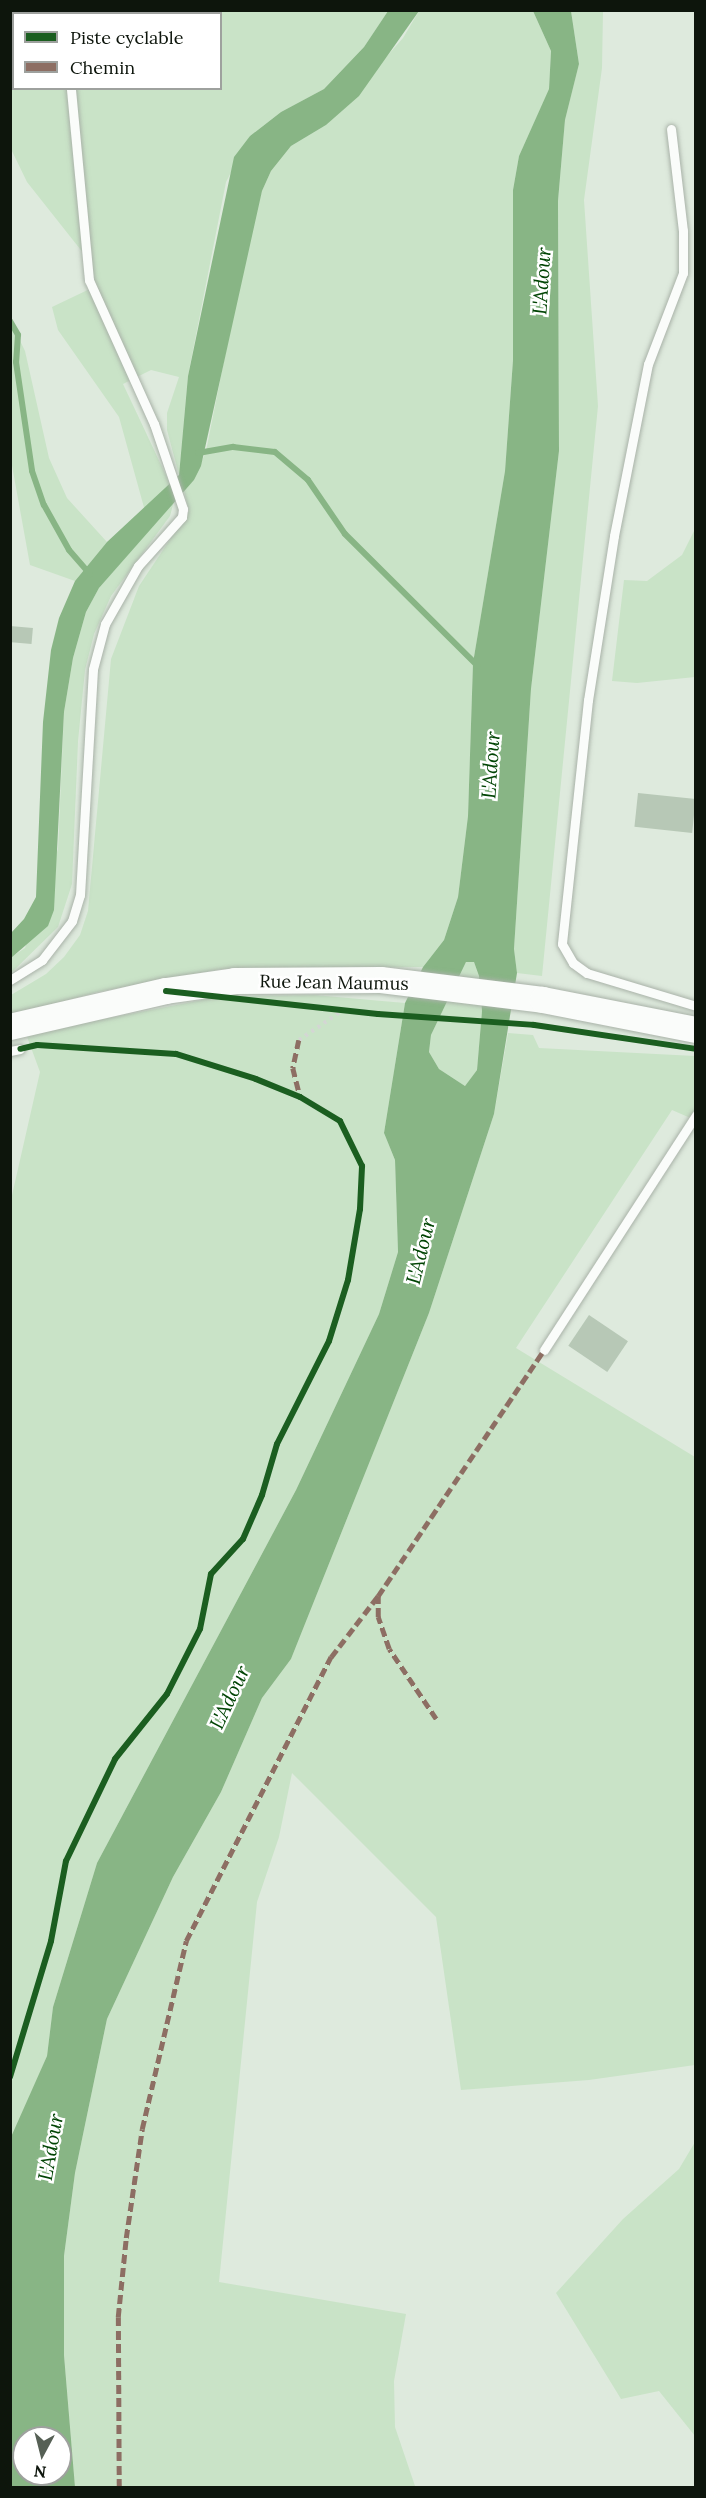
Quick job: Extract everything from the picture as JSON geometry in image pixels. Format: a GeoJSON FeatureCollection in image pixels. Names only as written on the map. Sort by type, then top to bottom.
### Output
{"type":"FeatureCollection","features":[{"type":"Feature","properties":{"kind":"main road","name":"Rue Jean Maumus"},"geometry":{"type":"LineString","coordinates":[[14,1042],[166,991],[235,981],[381,980],[543,1000],[696,1030]]}},
{"type":"Feature","properties":{"kind":"lane"},"geometry":{"type":"LineString","coordinates":[[10,980],[42,960],[72,921],[80,895],[93,669],[105,624],[138,566],[182,517],[182,500],[174,479],[89,280],[71,90]]}},
{"type":"Feature","properties":{"kind":"lane"},"geometry":{"type":"LineString","coordinates":[[671,129],[682,231],[683,273],[648,364],[614,536],[588,700],[562,944],[573,963],[587,973],[696,1006]]}},
{"type":"Feature","properties":{"kind":"lane"},"geometry":{"type":"LineString","coordinates":[[544,1350],[696,1115]]}},
{"type":"Feature","properties":{"kind":"path"},"geometry":{"type":"LineString","coordinates":[[299,1040],[346,1008]]}},
{"type":"Feature","properties":{"kind":"shaded area"},"geometry":{"type":"Polygon","coordinates":[[[11,11],[388,11],[364,47],[324,89],[281,112],[250,136],[226,182],[188,376],[179,475],[167,430],[167,413],[179,377],[151,370],[123,384],[171,486],[145,511],[119,417],[58,330],[52,307],[96,286],[84,254],[27,182],[11,149],[11,11]]]}},
{"type":"Feature","properties":{"kind":"shaded area"},"geometry":{"type":"Polygon","coordinates":[[[419,11],[533,11],[551,51],[549,90],[519,156],[513,190],[513,360],[505,471],[473,663],[468,816],[458,897],[444,940],[423,967],[221,969],[97,992],[11,1016],[11,995],[46,974],[64,957],[80,935],[88,911],[111,659],[139,586],[189,511],[184,491],[194,480],[206,451],[249,236],[262,191],[271,171],[291,146],[326,125],[403,38],[419,11]]]}},
{"type":"Feature","properties":{"kind":"shaded area"},"geometry":{"type":"Polygon","coordinates":[[[571,11],[603,11],[602,68],[584,200],[598,406],[542,976],[517,973],[514,949],[531,689],[559,451],[558,201],[565,120],[579,64],[571,11]]]}},
{"type":"Feature","properties":{"kind":"shaded area"},"geometry":{"type":"Polygon","coordinates":[[[10,320],[25,351],[49,458],[67,498],[107,542],[75,581],[30,565],[11,460],[10,320]]]}},
{"type":"Feature","properties":{"kind":"shaded area"},"geometry":{"type":"Polygon","coordinates":[[[174,501],[170,516],[111,596],[94,634],[85,670],[78,741],[72,884],[58,927],[11,973],[10,958],[25,948],[58,849],[64,712],[73,658],[86,612],[99,588],[174,501]]]}},
{"type":"Feature","properties":{"kind":"shaded area"},"geometry":{"type":"Polygon","coordinates":[[[695,529],[695,677],[637,683],[612,681],[624,580],[647,581],[682,555],[695,529]]]}},
{"type":"Feature","properties":{"kind":"shaded area"},"geometry":{"type":"Polygon","coordinates":[[[466,962],[474,962],[479,976],[482,1011],[477,1070],[465,1086],[439,1069],[429,1052],[431,1035],[466,962]]]}},
{"type":"Feature","properties":{"kind":"shaded area"},"geometry":{"type":"Polygon","coordinates":[[[314,995],[405,1003],[384,1133],[395,1160],[398,1252],[379,1314],[296,1490],[97,1863],[53,2007],[47,2056],[11,2143],[10,1204],[40,1072],[26,1034],[223,996],[314,995]]]}},
{"type":"Feature","properties":{"kind":"shaded area"},"geometry":{"type":"Polygon","coordinates":[[[508,1033],[533,1035],[539,1048],[695,1056],[695,1120],[672,1110],[516,1348],[695,1457],[695,2065],[589,2080],[461,2090],[436,1917],[292,1773],[279,1837],[257,1902],[219,2282],[406,2314],[394,2381],[395,2427],[415,2486],[75,2488],[72,2426],[70,2426],[64,2355],[64,2256],[75,2173],[107,2019],[173,1877],[221,1792],[262,1698],[291,1659],[429,1313],[494,1114],[508,1033]]]}},
{"type":"Feature","properties":{"kind":"shaded area"},"geometry":{"type":"Polygon","coordinates":[[[695,2142],[695,2436],[659,2391],[621,2399],[556,2293],[623,2219],[679,2169],[695,2142]]]}},
{"type":"Feature","properties":{"kind":"water"},"geometry":{"type":"Polygon","coordinates":[[[388,11],[419,11],[359,96],[326,125],[291,146],[271,171],[262,191],[201,466],[194,480],[99,588],[86,612],[73,658],[64,712],[54,910],[48,926],[11,958],[11,933],[24,919],[36,897],[43,722],[51,650],[59,618],[75,581],[107,542],[179,475],[188,376],[234,157],[250,136],[281,112],[324,89],[364,47],[388,11]]]}},
{"type":"Feature","properties":{"kind":"water","name":"L'Adour"},"geometry":{"type":"Polygon","coordinates":[[[533,11],[571,11],[579,64],[565,120],[558,201],[559,451],[531,689],[514,949],[517,973],[494,1114],[429,1313],[291,1659],[262,1698],[221,1792],[173,1877],[107,2019],[75,2173],[64,2256],[64,2355],[70,2426],[12,2426],[12,2486],[72,2486],[72,2451],[75,2487],[11,2488],[11,2137],[47,2056],[53,2007],[97,1863],[296,1490],[379,1314],[398,1252],[395,1160],[384,1133],[405,1003],[423,967],[444,940],[458,897],[468,816],[473,663],[505,471],[513,360],[513,190],[519,156],[549,89],[551,51],[533,11]],[[466,962],[431,1035],[429,1052],[439,1069],[465,1086],[477,1070],[482,1011],[479,976],[474,962],[466,962]]]}},
{"type":"Feature","properties":{"kind":"building"},"geometry":{"type":"Polygon","coordinates":[[[10,626],[33,628],[32,644],[10,642],[10,626]]]}},
{"type":"Feature","properties":{"kind":"building"},"geometry":{"type":"Polygon","coordinates":[[[638,793],[696,799],[692,833],[634,827],[638,793]]]}},
{"type":"Feature","properties":{"kind":"building"},"geometry":{"type":"Polygon","coordinates":[[[589,1315],[628,1341],[607,1372],[568,1346],[589,1315]]]}},
{"type":"Feature","properties":{"kind":"waterway"},"geometry":{"type":"LineString","coordinates":[[10,321],[18,335],[16,362],[32,471],[44,505],[69,550],[90,574]]}},
{"type":"Feature","properties":{"kind":"waterway"},"geometry":{"type":"LineString","coordinates":[[198,453],[233,447],[275,452],[308,480],[345,534],[478,666]]}},
{"type":"Feature","properties":{"kind":"marked path"},"geometry":{"type":"LineString","coordinates":[[299,1040],[293,1068],[300,1097]]}},
{"type":"Feature","properties":{"kind":"marked path"},"geometry":{"type":"LineString","coordinates":[[436,1719],[389,1649],[378,1617],[378,1596],[544,1350]]}},
{"type":"Feature","properties":{"kind":"marked path"},"geometry":{"type":"LineString","coordinates":[[119,2488],[118,2317],[126,2238],[142,2129],[186,1941],[331,1657],[378,1596]]}},
{"type":"Feature","properties":{"kind":"cycle path"},"geometry":{"type":"LineString","coordinates":[[166,991],[378,1014],[534,1025],[696,1049]]}},
{"type":"Feature","properties":{"kind":"cycle path"},"geometry":{"type":"LineString","coordinates":[[10,2077],[51,1941],[66,1861],[115,1759],[167,1694],[200,1629],[211,1574],[243,1539],[262,1495],[277,1444],[329,1341],[348,1280],[360,1209],[362,1166],[340,1121],[300,1097],[256,1079],[176,1054],[37,1045],[20,1049]]}}]}
